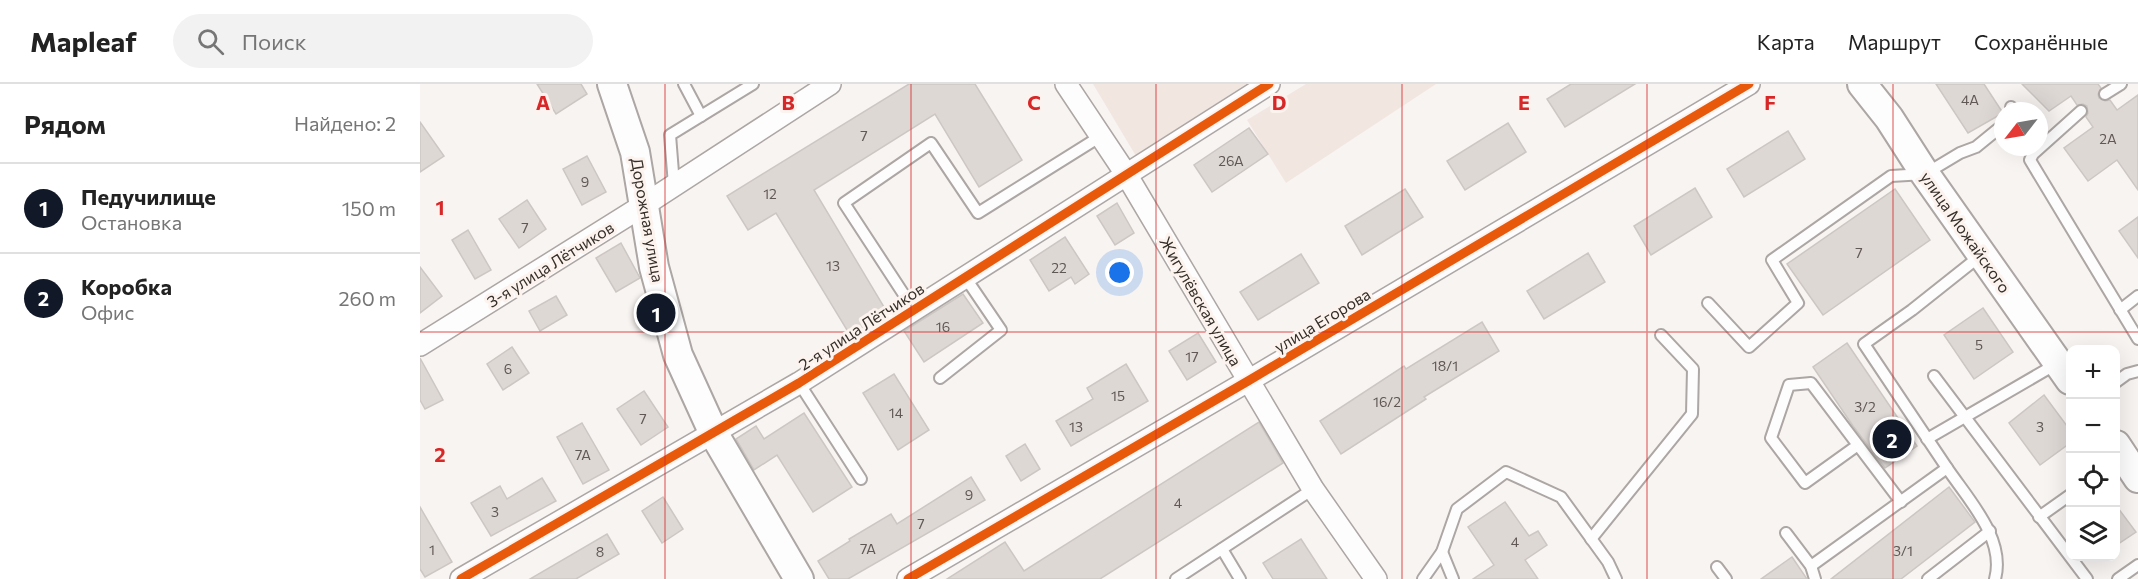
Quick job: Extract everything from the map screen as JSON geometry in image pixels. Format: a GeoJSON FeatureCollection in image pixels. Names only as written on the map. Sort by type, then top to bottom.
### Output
{"type":"FeatureCollection","features":[{"type":"Feature","properties":{"kind":"main road","name":"Дорожная улица"},"geometry":{"type":"LineString","coordinates":[[612,84],[635,152],[654,267],[670,328],[689,382],[714,434],[799,579]]}},
{"type":"Feature","properties":{"kind":"main road","name":"улица Можайского"},"geometry":{"type":"LineString","coordinates":[[1862,84],[2064,371]]}},
{"type":"Feature","properties":{"kind":"street","name":"3-я улица Лётчиков"},"geometry":{"type":"LineString","coordinates":[[420,345],[644,205],[830,84]]}},
{"type":"Feature","properties":{"kind":"street","name":"Жигулёвская улица"},"geometry":{"type":"LineString","coordinates":[[1066,84],[1126,174],[1313,489],[1376,579]]}},
{"type":"Feature","properties":{"kind":"street","name":"2-я улица Лётчиков"},"geometry":{"type":"LineString","coordinates":[[461,579],[799,383],[1269,84]]}},
{"type":"Feature","properties":{"kind":"street","name":"улица Егорова"},"geometry":{"type":"LineString","coordinates":[[908,579],[1248,381],[1749,84]]}},
{"type":"Feature","properties":{"kind":"lane"},"geometry":{"type":"LineString","coordinates":[[684,84],[701,116]]}},
{"type":"Feature","properties":{"kind":"lane"},"geometry":{"type":"LineString","coordinates":[[674,185],[670,135],[753,84]]}},
{"type":"Feature","properties":{"kind":"lane"},"geometry":{"type":"LineString","coordinates":[[2105,94],[2121,84]]}},
{"type":"Feature","properties":{"kind":"lane"},"geometry":{"type":"LineString","coordinates":[[2081,111],[2033,154],[2030,160],[2138,339]]}},
{"type":"Feature","properties":{"kind":"lane"},"geometry":{"type":"LineString","coordinates":[[1708,303],[1749,347],[1798,303],[1772,260],[1892,176],[1925,174],[1960,153],[1976,147],[1994,132]]}},
{"type":"Feature","properties":{"kind":"lane"},"geometry":{"type":"LineString","coordinates":[[914,310],[844,203],[931,143],[978,213],[1101,136]]}},
{"type":"Feature","properties":{"kind":"lane"},"geometry":{"type":"LineString","coordinates":[[1982,254],[1912,310],[1864,344],[1990,531],[1999,567],[1995,579]]}},
{"type":"Feature","properties":{"kind":"lane"},"geometry":{"type":"LineString","coordinates":[[940,378],[1001,330],[965,277]]}},
{"type":"Feature","properties":{"kind":"lane"},"geometry":{"type":"LineString","coordinates":[[2120,310],[2138,296]]}},
{"type":"Feature","properties":{"kind":"lane"},"geometry":{"type":"LineString","coordinates":[[1591,539],[1692,414],[1693,369],[1661,335]]}},
{"type":"Feature","properties":{"kind":"lane"},"geometry":{"type":"LineString","coordinates":[[1927,439],[1964,417],[2064,371]]}},
{"type":"Feature","properties":{"kind":"lane"},"geometry":{"type":"LineString","coordinates":[[2120,379],[2138,371]]}},
{"type":"Feature","properties":{"kind":"lane"},"geometry":{"type":"LineString","coordinates":[[1934,376],[2086,579]]}},
{"type":"Feature","properties":{"kind":"lane"},"geometry":{"type":"LineString","coordinates":[[799,383],[861,479]]}},
{"type":"Feature","properties":{"kind":"lane"},"geometry":{"type":"LineString","coordinates":[[1858,445],[1805,483],[1771,438],[1790,385],[1811,383],[1858,445],[1900,502]]}},
{"type":"Feature","properties":{"kind":"lane"},"geometry":{"type":"LineString","coordinates":[[1811,566],[1947,468]]}},
{"type":"Feature","properties":{"kind":"lane"},"geometry":{"type":"LineString","coordinates":[[1423,579],[1442,552],[1457,509],[1506,472],[1561,497],[1608,562],[1616,579]]}},
{"type":"Feature","properties":{"kind":"lane"},"geometry":{"type":"LineString","coordinates":[[1176,579],[1313,489]]}},
{"type":"Feature","properties":{"kind":"lane"},"geometry":{"type":"LineString","coordinates":[[2039,517],[2066,498]]}},
{"type":"Feature","properties":{"kind":"lane"},"geometry":{"type":"LineString","coordinates":[[1928,579],[1990,531]]}},
{"type":"Feature","properties":{"kind":"lane"},"geometry":{"type":"LineString","coordinates":[[1786,533],[1811,566],[1815,579]]}},
{"type":"Feature","properties":{"kind":"lane"},"geometry":{"type":"LineString","coordinates":[[1222,549],[1240,579]]}},
{"type":"Feature","properties":{"kind":"lane"},"geometry":{"type":"LineString","coordinates":[[1442,552],[1454,579]]}},
{"type":"Feature","properties":{"kind":"lane"},"geometry":{"type":"LineString","coordinates":[[2118,579],[2138,566]]}},
{"type":"Feature","properties":{"kind":"lane"},"geometry":{"type":"LineString","coordinates":[[1717,567],[1726,579]]}},
{"type":"Feature","properties":{"kind":"shaded area"},"geometry":{"type":"Polygon","coordinates":[[[1093,84],[1246,84],[1136,156],[1093,84]]]}},
{"type":"Feature","properties":{"kind":"shaded area"},"geometry":{"type":"Polygon","coordinates":[[[1306,84],[1436,84],[1286,183],[1247,120],[1306,84]]]}},
{"type":"Feature","properties":{"kind":"building"},"geometry":{"type":"Polygon","coordinates":[[[537,84],[581,84],[587,94],[556,114],[537,84]]]}},
{"type":"Feature","properties":{"kind":"building"},"geometry":{"type":"Polygon","coordinates":[[[909,84],[975,84],[1022,160],[979,187],[935,114],[814,190],[887,312],[850,335],[776,213],[748,230],[727,196],[909,84]]]}},
{"type":"Feature","properties":{"kind":"building"},"geometry":{"type":"Polygon","coordinates":[[[1571,84],[1635,84],[1565,127],[1547,99],[1571,84]]]}},
{"type":"Feature","properties":{"kind":"building"},"geometry":{"type":"Polygon","coordinates":[[[1936,84],[1984,84],[1996,102],[1994,118],[1968,133],[1936,84]]]}},
{"type":"Feature","properties":{"kind":"building"},"geometry":{"type":"Polygon","coordinates":[[[2022,84],[2098,84],[2101,88],[2099,98],[2105,101],[2110,100],[2117,110],[2138,95],[2138,190],[2117,160],[2088,181],[2064,148],[2093,127],[2086,117],[2087,106],[2077,105],[2071,96],[2049,111],[2048,102],[2040,102],[2022,84]]]}},
{"type":"Feature","properties":{"kind":"building"},"geometry":{"type":"Polygon","coordinates":[[[420,122],[444,156],[420,172],[420,122]]]}},
{"type":"Feature","properties":{"kind":"building"},"geometry":{"type":"Polygon","coordinates":[[[1508,123],[1526,152],[1465,190],[1447,161],[1508,123]]]}},
{"type":"Feature","properties":{"kind":"building"},"geometry":{"type":"Polygon","coordinates":[[[1249,128],[1268,154],[1212,192],[1194,165],[1249,128]]]}},
{"type":"Feature","properties":{"kind":"building"},"geometry":{"type":"Polygon","coordinates":[[[1788,131],[1805,159],[1744,197],[1727,169],[1788,131]]]}},
{"type":"Feature","properties":{"kind":"building"},"geometry":{"type":"Polygon","coordinates":[[[587,156],[606,192],[582,205],[563,169],[587,156]]]}},
{"type":"Feature","properties":{"kind":"building"},"geometry":{"type":"Polygon","coordinates":[[[1695,188],[1712,217],[1651,255],[1634,226],[1695,188]]]}},
{"type":"Feature","properties":{"kind":"building"},"geometry":{"type":"Polygon","coordinates":[[[1405,189],[1423,217],[1362,255],[1345,226],[1405,189]]]}},
{"type":"Feature","properties":{"kind":"building"},"geometry":{"type":"Polygon","coordinates":[[[1895,189],[1930,240],[1823,315],[1787,264],[1895,189]]]}},
{"type":"Feature","properties":{"kind":"building"},"geometry":{"type":"Polygon","coordinates":[[[527,200],[546,229],[519,248],[499,219],[527,200]]]}},
{"type":"Feature","properties":{"kind":"building"},"geometry":{"type":"Polygon","coordinates":[[[1117,203],[1134,233],[1115,245],[1097,216],[1117,203]]]}},
{"type":"Feature","properties":{"kind":"building"},"geometry":{"type":"Polygon","coordinates":[[[2138,217],[2138,258],[2119,231],[2138,217]]]}},
{"type":"Feature","properties":{"kind":"building"},"geometry":{"type":"Polygon","coordinates":[[[468,230],[491,270],[475,279],[452,240],[468,230]]]}},
{"type":"Feature","properties":{"kind":"building"},"geometry":{"type":"Polygon","coordinates":[[[1065,237],[1089,274],[1075,284],[1071,277],[1049,291],[1030,260],[1065,237]]]}},
{"type":"Feature","properties":{"kind":"building"},"geometry":{"type":"Polygon","coordinates":[[[621,243],[640,278],[616,292],[596,258],[621,243]]]}},
{"type":"Feature","properties":{"kind":"building"},"geometry":{"type":"Polygon","coordinates":[[[1588,253],[1605,282],[1544,319],[1527,291],[1588,253]]]}},
{"type":"Feature","properties":{"kind":"building"},"geometry":{"type":"Polygon","coordinates":[[[1301,254],[1319,283],[1258,320],[1240,292],[1301,254]]]}},
{"type":"Feature","properties":{"kind":"building"},"geometry":{"type":"Polygon","coordinates":[[[420,267],[442,296],[420,313],[420,267]]]}},
{"type":"Feature","properties":{"kind":"building"},"geometry":{"type":"Polygon","coordinates":[[[963,294],[983,323],[924,362],[904,331],[963,294]]]}},
{"type":"Feature","properties":{"kind":"building"},"geometry":{"type":"Polygon","coordinates":[[[556,296],[567,315],[540,331],[529,311],[556,296]]]}},
{"type":"Feature","properties":{"kind":"building"},"geometry":{"type":"Polygon","coordinates":[[[1983,308],[2013,352],[1974,379],[1944,335],[1983,308]]]}},
{"type":"Feature","properties":{"kind":"building"},"geometry":{"type":"Polygon","coordinates":[[[1482,322],[1499,351],[1424,397],[1426,399],[1341,454],[1320,421],[1404,366],[1406,369],[1482,322]]]}},
{"type":"Feature","properties":{"kind":"building"},"geometry":{"type":"Polygon","coordinates":[[[1198,333],[1216,362],[1187,380],[1169,351],[1198,333]]]}},
{"type":"Feature","properties":{"kind":"building"},"geometry":{"type":"Polygon","coordinates":[[[1847,343],[1917,446],[1885,468],[1813,367],[1847,343]]]}},
{"type":"Feature","properties":{"kind":"building"},"geometry":{"type":"Polygon","coordinates":[[[512,347],[529,373],[503,390],[487,364],[512,347]]]}},
{"type":"Feature","properties":{"kind":"building"},"geometry":{"type":"Polygon","coordinates":[[[420,358],[443,400],[425,409],[420,400],[420,358]]]}},
{"type":"Feature","properties":{"kind":"building"},"geometry":{"type":"Polygon","coordinates":[[[1126,364],[1148,401],[1071,446],[1056,421],[1093,399],[1087,388],[1126,364]]]}},
{"type":"Feature","properties":{"kind":"building"},"geometry":{"type":"Polygon","coordinates":[[[894,374],[929,430],[898,450],[863,393],[894,374]]]}},
{"type":"Feature","properties":{"kind":"building"},"geometry":{"type":"Polygon","coordinates":[[[644,391],[668,427],[641,445],[617,409],[644,391]]]}},
{"type":"Feature","properties":{"kind":"building"},"geometry":{"type":"Polygon","coordinates":[[[2044,395],[2066,425],[2066,446],[2040,465],[2009,423],[2044,395]]]}},
{"type":"Feature","properties":{"kind":"building"},"geometry":{"type":"Polygon","coordinates":[[[804,413],[852,487],[813,512],[777,455],[754,470],[736,439],[756,426],[764,439],[804,413]]]}},
{"type":"Feature","properties":{"kind":"building"},"geometry":{"type":"Polygon","coordinates":[[[1259,422],[1283,463],[1100,579],[947,579],[1005,542],[1024,571],[1259,422]]]}},
{"type":"Feature","properties":{"kind":"building"},"geometry":{"type":"Polygon","coordinates":[[[582,423],[609,470],[583,484],[557,437],[582,423]]]}},
{"type":"Feature","properties":{"kind":"building"},"geometry":{"type":"Polygon","coordinates":[[[1025,444],[1040,469],[1021,481],[1006,456],[1025,444]]]}},
{"type":"Feature","properties":{"kind":"building"},"geometry":{"type":"Polygon","coordinates":[[[971,477],[985,500],[848,579],[829,579],[818,561],[891,514],[897,524],[971,477]]]}},
{"type":"Feature","properties":{"kind":"building"},"geometry":{"type":"Polygon","coordinates":[[[542,478],[556,501],[491,536],[471,503],[500,486],[507,499],[542,478]]]}},
{"type":"Feature","properties":{"kind":"building"},"geometry":{"type":"Polygon","coordinates":[[[1949,487],[1975,522],[1901,579],[1831,579],[1949,487]]]}},
{"type":"Feature","properties":{"kind":"building"},"geometry":{"type":"Polygon","coordinates":[[[663,497],[683,529],[662,543],[642,511],[663,497]]]}},
{"type":"Feature","properties":{"kind":"building"},"geometry":{"type":"Polygon","coordinates":[[[1505,502],[1529,536],[1538,531],[1547,545],[1525,560],[1538,579],[1473,579],[1494,565],[1468,527],[1505,502]]]}},
{"type":"Feature","properties":{"kind":"building"},"geometry":{"type":"Polygon","coordinates":[[[420,507],[452,562],[425,577],[420,569],[420,507]]]}},
{"type":"Feature","properties":{"kind":"building"},"geometry":{"type":"Polygon","coordinates":[[[2120,511],[2136,532],[2120,543],[2120,511]]]}},
{"type":"Feature","properties":{"kind":"building"},"geometry":{"type":"Polygon","coordinates":[[[607,534],[619,554],[576,579],[530,579],[607,534]]]}},
{"type":"Feature","properties":{"kind":"building"},"geometry":{"type":"Polygon","coordinates":[[[1301,539],[1327,579],[1273,579],[1263,563],[1301,539]]]}},
{"type":"Feature","properties":{"kind":"building"},"geometry":{"type":"Polygon","coordinates":[[[1792,557],[1807,579],[1761,579],[1792,557]]]}},
{"type":"Feature","properties":{"kind":"cycle path"},"geometry":{"type":"LineString","coordinates":[[461,579],[799,383],[1269,84]]}},
{"type":"Feature","properties":{"kind":"cycle path"},"geometry":{"type":"LineString","coordinates":[[908,579],[1248,381],[1749,84]]}},
{"type":"Feature","properties":{"kind":"place","name":"Педучилище"},"geometry":{"type":"Point","coordinates":[656,313]}},
{"type":"Feature","properties":{"kind":"place","name":"Коробка"},"geometry":{"type":"Point","coordinates":[1892,439]}}]}
